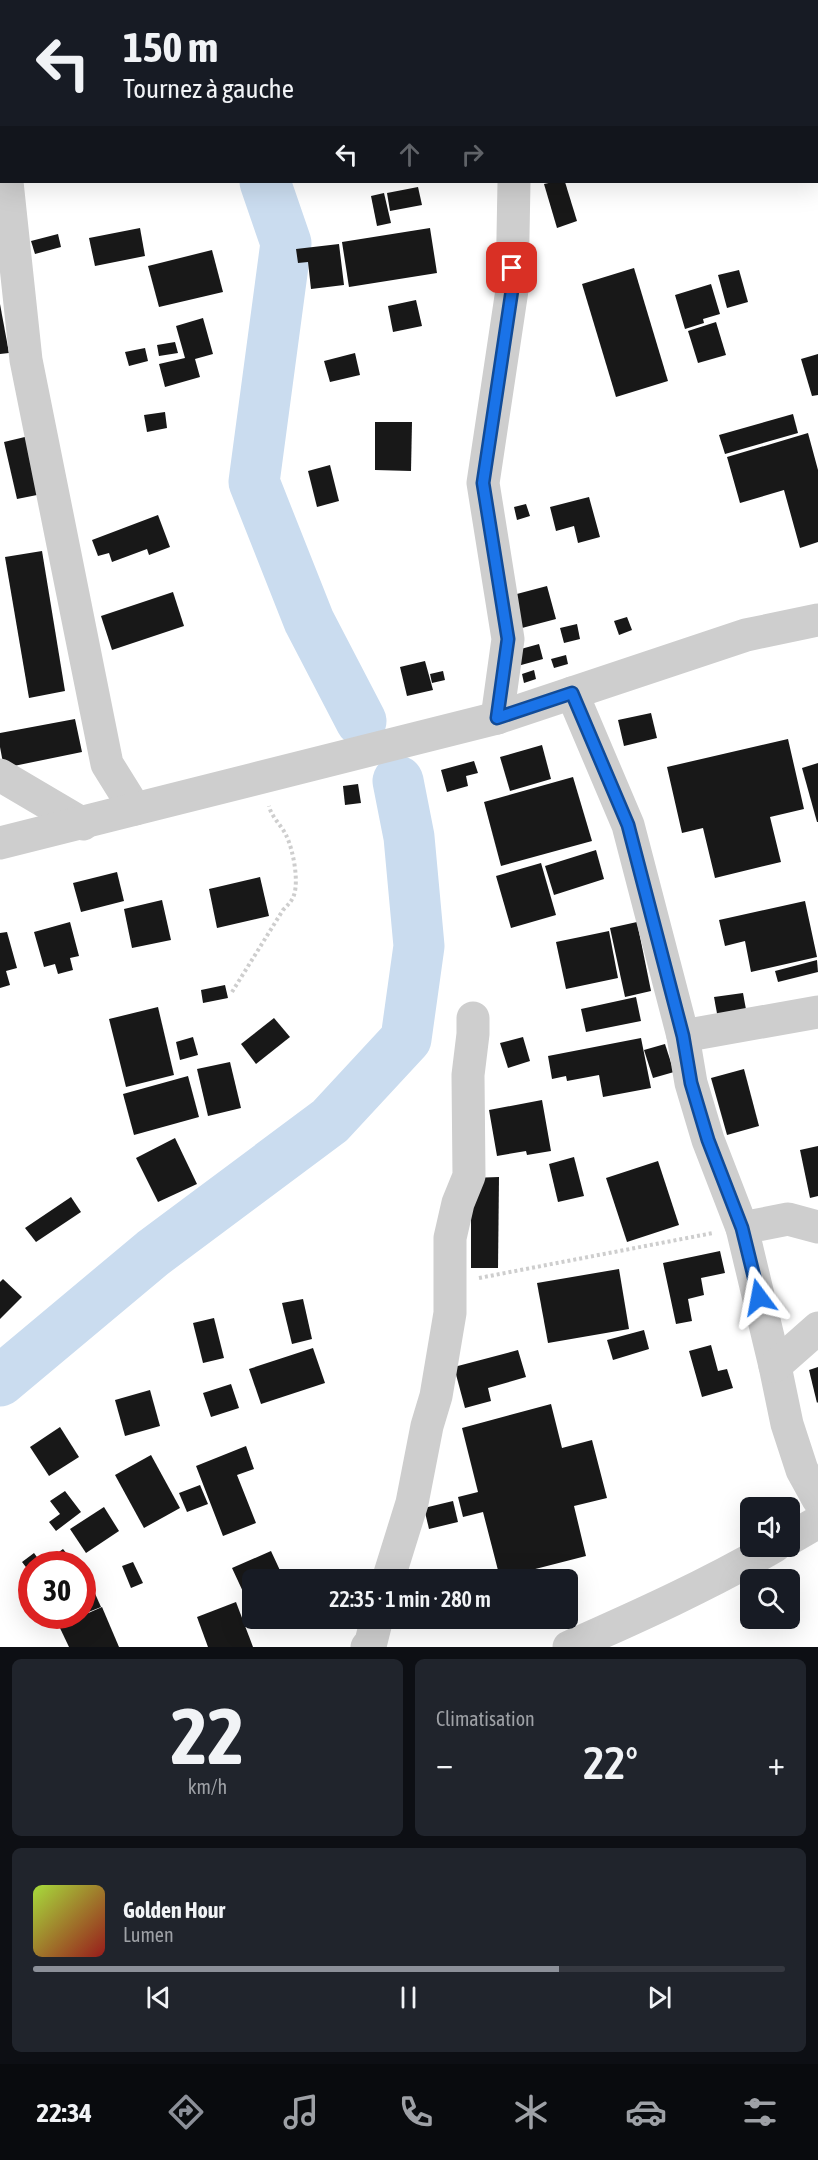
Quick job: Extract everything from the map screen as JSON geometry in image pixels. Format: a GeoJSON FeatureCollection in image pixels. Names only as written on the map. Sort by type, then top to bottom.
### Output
{"type":"FeatureCollection","features":[{"type":"Feature","properties":{"kind":"street"},"geometry":{"type":"LineString","coordinates":[[7,183],[26,360],[107,764],[135,809]]}},
{"type":"Feature","properties":{"kind":"street"},"geometry":{"type":"LineString","coordinates":[[497,718],[508,639],[483,483],[512,290],[514,183]]}},
{"type":"Feature","properties":{"kind":"street"},"geometry":{"type":"LineString","coordinates":[[3,840],[83,824],[497,718],[746,635],[818,620]]}},
{"type":"Feature","properties":{"kind":"street"},"geometry":{"type":"LineString","coordinates":[[572,693],[628,825],[683,1036],[691,1083],[708,1140],[742,1228],[787,1424],[802,1470],[818,1499]]}},
{"type":"Feature","properties":{"kind":"street"},"geometry":{"type":"LineString","coordinates":[[0,775],[83,824]]}},
{"type":"Feature","properties":{"kind":"street"},"geometry":{"type":"LineString","coordinates":[[683,1036],[818,1012]]}},
{"type":"Feature","properties":{"kind":"street"},"geometry":{"type":"LineString","coordinates":[[391,1569],[412,1503],[424,1437],[436,1396],[450,1313],[450,1238],[458,1203],[469,1176],[468,1075],[473,1018]]}},
{"type":"Feature","properties":{"kind":"street"},"geometry":{"type":"LineString","coordinates":[[742,1228],[788,1219],[818,1227]]}},
{"type":"Feature","properties":{"kind":"street"},"geometry":{"type":"LineString","coordinates":[[775,1366],[818,1328]]}},
{"type":"Feature","properties":{"kind":"street"},"geometry":{"type":"LineString","coordinates":[[800,1533],[818,1522]]}},
{"type":"Feature","properties":{"kind":"street"},"geometry":{"type":"LineString","coordinates":[[569,1647],[650,1612],[756,1557]]}},
{"type":"Feature","properties":{"kind":"street"},"geometry":{"type":"LineString","coordinates":[[367,1647],[371,1642],[374,1629]]}},
{"type":"Feature","properties":{"kind":"path"},"geometry":{"type":"LineString","coordinates":[[232,992],[283,910],[291,902],[295,892],[293,856],[287,836],[270,812],[265,776]]}},
{"type":"Feature","properties":{"kind":"path"},"geometry":{"type":"LineString","coordinates":[[451,1281],[489,1277],[742,1228]]}},
{"type":"Feature","properties":{"kind":"building"},"geometry":{"type":"Polygon","coordinates":[[[565,183],[577,221],[557,228],[544,184],[565,183]]]}},
{"type":"Feature","properties":{"kind":"building"},"geometry":{"type":"Polygon","coordinates":[[[418,187],[422,205],[390,211],[387,193],[418,187]]]}},
{"type":"Feature","properties":{"kind":"building"},"geometry":{"type":"Polygon","coordinates":[[[384,193],[391,223],[377,226],[371,196],[384,193]]]}},
{"type":"Feature","properties":{"kind":"building"},"geometry":{"type":"Polygon","coordinates":[[[140,228],[145,256],[95,266],[89,238],[140,228]]]}},
{"type":"Feature","properties":{"kind":"building"},"geometry":{"type":"Polygon","coordinates":[[[430,228],[437,273],[349,287],[342,242],[430,228]]]}},
{"type":"Feature","properties":{"kind":"building"},"geometry":{"type":"Polygon","coordinates":[[[58,234],[61,247],[35,254],[31,241],[58,234]]]}},
{"type":"Feature","properties":{"kind":"building"},"geometry":{"type":"Polygon","coordinates":[[[339,244],[344,285],[311,289],[308,262],[298,263],[296,249],[339,244]]]}},
{"type":"Feature","properties":{"kind":"building"},"geometry":{"type":"Polygon","coordinates":[[[212,250],[223,292],[159,307],[148,266],[212,250]]]}},
{"type":"Feature","properties":{"kind":"building"},"geometry":{"type":"Polygon","coordinates":[[[634,268],[668,381],[616,397],[582,284],[634,268]]]}},
{"type":"Feature","properties":{"kind":"building"},"geometry":{"type":"Polygon","coordinates":[[[739,270],[748,302],[727,308],[718,275],[739,270]]]}},
{"type":"Feature","properties":{"kind":"building"},"geometry":{"type":"Polygon","coordinates":[[[711,284],[720,314],[703,319],[704,323],[685,329],[675,295],[711,284]]]}},
{"type":"Feature","properties":{"kind":"building"},"geometry":{"type":"Polygon","coordinates":[[[416,300],[422,326],[393,332],[388,306],[416,300]]]}},
{"type":"Feature","properties":{"kind":"building"},"geometry":{"type":"Polygon","coordinates":[[[0,304],[9,353],[0,354],[0,304]]]}},
{"type":"Feature","properties":{"kind":"building"},"geometry":{"type":"Polygon","coordinates":[[[203,318],[213,354],[195,359],[200,377],[165,387],[159,364],[185,358],[176,326],[203,318]]]}},
{"type":"Feature","properties":{"kind":"building"},"geometry":{"type":"Polygon","coordinates":[[[716,322],[726,355],[698,363],[688,331],[716,322]]]}},
{"type":"Feature","properties":{"kind":"building"},"geometry":{"type":"Polygon","coordinates":[[[175,342],[178,353],[159,356],[157,345],[175,342]]]}},
{"type":"Feature","properties":{"kind":"building"},"geometry":{"type":"Polygon","coordinates":[[[145,348],[148,361],[129,366],[125,352],[145,348]]]}},
{"type":"Feature","properties":{"kind":"building"},"geometry":{"type":"Polygon","coordinates":[[[355,353],[360,375],[330,382],[324,361],[355,353]]]}},
{"type":"Feature","properties":{"kind":"building"},"geometry":{"type":"Polygon","coordinates":[[[818,354],[818,395],[812,396],[801,359],[818,354]]]}},
{"type":"Feature","properties":{"kind":"building"},"geometry":{"type":"Polygon","coordinates":[[[165,412],[167,428],[147,432],[144,415],[165,412]]]}},
{"type":"Feature","properties":{"kind":"building"},"geometry":{"type":"Polygon","coordinates":[[[793,414],[798,433],[725,454],[719,435],[793,414]]]}},
{"type":"Feature","properties":{"kind":"building"},"geometry":{"type":"Polygon","coordinates":[[[375,422],[412,422],[411,471],[375,470],[375,422]]]}},
{"type":"Feature","properties":{"kind":"building"},"geometry":{"type":"Polygon","coordinates":[[[808,433],[818,470],[818,542],[800,548],[784,490],[740,503],[727,457],[808,433]]]}},
{"type":"Feature","properties":{"kind":"building"},"geometry":{"type":"Polygon","coordinates":[[[29,436],[42,494],[17,499],[4,442],[29,436]]]}},
{"type":"Feature","properties":{"kind":"building"},"geometry":{"type":"Polygon","coordinates":[[[330,465],[339,501],[317,507],[308,471],[330,465]]]}},
{"type":"Feature","properties":{"kind":"building"},"geometry":{"type":"Polygon","coordinates":[[[589,497],[600,537],[578,543],[574,526],[556,531],[550,507],[589,497]]]}},
{"type":"Feature","properties":{"kind":"building"},"geometry":{"type":"Polygon","coordinates":[[[526,504],[530,516],[517,520],[514,507],[526,504]]]}},
{"type":"Feature","properties":{"kind":"building"},"geometry":{"type":"Polygon","coordinates":[[[158,515],[170,547],[149,555],[147,549],[112,562],[109,553],[98,556],[92,540],[158,515]]]}},
{"type":"Feature","properties":{"kind":"building"},"geometry":{"type":"Polygon","coordinates":[[[42,551],[65,691],[29,698],[5,557],[42,551]]]}},
{"type":"Feature","properties":{"kind":"building"},"geometry":{"type":"Polygon","coordinates":[[[547,586],[556,619],[522,628],[513,595],[547,586]]]}},
{"type":"Feature","properties":{"kind":"building"},"geometry":{"type":"Polygon","coordinates":[[[173,592],[184,626],[112,650],[101,616],[173,592]]]}},
{"type":"Feature","properties":{"kind":"building"},"geometry":{"type":"Polygon","coordinates":[[[627,617],[632,630],[619,635],[614,621],[627,617]]]}},
{"type":"Feature","properties":{"kind":"building"},"geometry":{"type":"Polygon","coordinates":[[[577,624],[580,639],[564,643],[560,628],[577,624]]]}},
{"type":"Feature","properties":{"kind":"building"},"geometry":{"type":"Polygon","coordinates":[[[539,644],[543,659],[514,667],[510,652],[539,644]]]}},
{"type":"Feature","properties":{"kind":"building"},"geometry":{"type":"Polygon","coordinates":[[[566,655],[568,664],[554,668],[551,659],[566,655]]]}},
{"type":"Feature","properties":{"kind":"building"},"geometry":{"type":"Polygon","coordinates":[[[425,661],[433,690],[407,696],[400,667],[425,661]]]}},
{"type":"Feature","properties":{"kind":"building"},"geometry":{"type":"Polygon","coordinates":[[[534,670],[536,679],[524,683],[522,674],[534,670]]]}},
{"type":"Feature","properties":{"kind":"building"},"geometry":{"type":"Polygon","coordinates":[[[443,671],[445,680],[432,683],[430,674],[443,671]]]}},
{"type":"Feature","properties":{"kind":"building"},"geometry":{"type":"Polygon","coordinates":[[[651,713],[657,738],[624,746],[618,720],[651,713]]]}},
{"type":"Feature","properties":{"kind":"building"},"geometry":{"type":"Polygon","coordinates":[[[75,719],[82,752],[4,768],[0,733],[75,719]]]}},
{"type":"Feature","properties":{"kind":"building"},"geometry":{"type":"Polygon","coordinates":[[[788,739],[804,809],[770,817],[781,862],[715,878],[703,828],[682,833],[667,767],[788,739]]]}},
{"type":"Feature","properties":{"kind":"building"},"geometry":{"type":"Polygon","coordinates":[[[542,745],[551,779],[510,791],[500,757],[542,745]]]}},
{"type":"Feature","properties":{"kind":"building"},"geometry":{"type":"Polygon","coordinates":[[[474,761],[478,773],[466,776],[468,786],[447,792],[441,770],[474,761]]]}},
{"type":"Feature","properties":{"kind":"building"},"geometry":{"type":"Polygon","coordinates":[[[818,763],[818,822],[817,822],[802,768],[818,763]]]}},
{"type":"Feature","properties":{"kind":"building"},"geometry":{"type":"Polygon","coordinates":[[[573,777],[592,841],[501,866],[484,802],[573,777]]]}},
{"type":"Feature","properties":{"kind":"building"},"geometry":{"type":"Polygon","coordinates":[[[358,784],[361,803],[345,805],[343,786],[358,784]]]}},
{"type":"Feature","properties":{"kind":"building"},"geometry":{"type":"Polygon","coordinates":[[[596,850],[604,879],[554,895],[545,866],[596,850]]]}},
{"type":"Feature","properties":{"kind":"building"},"geometry":{"type":"Polygon","coordinates":[[[541,863],[556,915],[511,928],[496,876],[541,863]]]}},
{"type":"Feature","properties":{"kind":"building"},"geometry":{"type":"Polygon","coordinates":[[[117,872],[124,901],[81,912],[73,883],[117,872]]]}},
{"type":"Feature","properties":{"kind":"building"},"geometry":{"type":"Polygon","coordinates":[[[260,877],[269,916],[217,928],[209,889],[260,877]]]}},
{"type":"Feature","properties":{"kind":"building"},"geometry":{"type":"Polygon","coordinates":[[[162,900],[171,940],[132,948],[124,909],[162,900]]]}},
{"type":"Feature","properties":{"kind":"building"},"geometry":{"type":"Polygon","coordinates":[[[805,901],[817,957],[751,972],[745,941],[725,946],[719,920],[805,901]]]}},
{"type":"Feature","properties":{"kind":"building"},"geometry":{"type":"Polygon","coordinates":[[[70,922],[79,956],[70,958],[73,970],[58,974],[55,964],[44,967],[34,932],[70,922]]]}},
{"type":"Feature","properties":{"kind":"building"},"geometry":{"type":"Polygon","coordinates":[[[637,922],[651,991],[625,997],[610,928],[637,922]]]}},
{"type":"Feature","properties":{"kind":"building"},"geometry":{"type":"Polygon","coordinates":[[[609,931],[618,978],[566,989],[556,942],[609,931]]]}},
{"type":"Feature","properties":{"kind":"building"},"geometry":{"type":"Polygon","coordinates":[[[7,932],[17,968],[6,971],[10,985],[0,988],[0,933],[7,932]]]}},
{"type":"Feature","properties":{"kind":"building"},"geometry":{"type":"Polygon","coordinates":[[[817,960],[818,972],[778,982],[775,971],[817,960]]]}},
{"type":"Feature","properties":{"kind":"building"},"geometry":{"type":"Polygon","coordinates":[[[225,985],[228,998],[203,1003],[201,990],[225,985]]]}},
{"type":"Feature","properties":{"kind":"building"},"geometry":{"type":"Polygon","coordinates":[[[743,993],[747,1015],[718,1019],[714,997],[743,993]]]}},
{"type":"Feature","properties":{"kind":"building"},"geometry":{"type":"Polygon","coordinates":[[[636,997],[641,1021],[586,1032],[581,1009],[636,997]]]}},
{"type":"Feature","properties":{"kind":"building"},"geometry":{"type":"Polygon","coordinates":[[[158,1007],[174,1075],[126,1087],[109,1019],[158,1007]]]}},
{"type":"Feature","properties":{"kind":"building"},"geometry":{"type":"Polygon","coordinates":[[[274,1018],[290,1037],[256,1064],[241,1044],[274,1018]]]}},
{"type":"Feature","properties":{"kind":"building"},"geometry":{"type":"Polygon","coordinates":[[[193,1037],[198,1055],[180,1060],[176,1042],[193,1037]]]}},
{"type":"Feature","properties":{"kind":"building"},"geometry":{"type":"Polygon","coordinates":[[[523,1037],[530,1061],[508,1068],[500,1043],[523,1037]]]}},
{"type":"Feature","properties":{"kind":"building"},"geometry":{"type":"Polygon","coordinates":[[[641,1038],[651,1088],[603,1097],[599,1075],[567,1081],[566,1076],[552,1079],[548,1056],[641,1038]]]}},
{"type":"Feature","properties":{"kind":"building"},"geometry":{"type":"Polygon","coordinates":[[[665,1044],[674,1072],[653,1078],[644,1050],[665,1044]]]}},
{"type":"Feature","properties":{"kind":"building"},"geometry":{"type":"Polygon","coordinates":[[[230,1062],[241,1108],[208,1116],[197,1069],[230,1062]]]}},
{"type":"Feature","properties":{"kind":"building"},"geometry":{"type":"Polygon","coordinates":[[[744,1069],[759,1126],[727,1135],[711,1078],[744,1069]]]}},
{"type":"Feature","properties":{"kind":"building"},"geometry":{"type":"Polygon","coordinates":[[[188,1076],[199,1117],[134,1135],[123,1094],[188,1076]]]}},
{"type":"Feature","properties":{"kind":"building"},"geometry":{"type":"Polygon","coordinates":[[[542,1100],[551,1151],[527,1155],[526,1151],[497,1156],[489,1110],[542,1100]]]}},
{"type":"Feature","properties":{"kind":"building"},"geometry":{"type":"Polygon","coordinates":[[[175,1138],[197,1184],[158,1202],[136,1158],[175,1138]]]}},
{"type":"Feature","properties":{"kind":"building"},"geometry":{"type":"Polygon","coordinates":[[[818,1146],[818,1196],[810,1198],[800,1150],[818,1146]]]}},
{"type":"Feature","properties":{"kind":"building"},"geometry":{"type":"Polygon","coordinates":[[[574,1157],[584,1196],[558,1202],[549,1164],[574,1157]]]}},
{"type":"Feature","properties":{"kind":"building"},"geometry":{"type":"Polygon","coordinates":[[[658,1161],[679,1225],[627,1242],[606,1178],[658,1161]]]}},
{"type":"Feature","properties":{"kind":"building"},"geometry":{"type":"Polygon","coordinates":[[[499,1177],[498,1268],[471,1268],[471,1178],[499,1177]]]}},
{"type":"Feature","properties":{"kind":"building"},"geometry":{"type":"Polygon","coordinates":[[[71,1197],[81,1212],[36,1242],[25,1228],[71,1197]]]}},
{"type":"Feature","properties":{"kind":"building"},"geometry":{"type":"Polygon","coordinates":[[[720,1251],[725,1273],[701,1278],[704,1295],[688,1299],[692,1321],[676,1324],[663,1263],[720,1251]]]}},
{"type":"Feature","properties":{"kind":"building"},"geometry":{"type":"Polygon","coordinates":[[[619,1269],[629,1329],[548,1343],[537,1283],[619,1269]]]}},
{"type":"Feature","properties":{"kind":"building"},"geometry":{"type":"Polygon","coordinates":[[[3,1279],[22,1297],[0,1319],[0,1282],[3,1279]]]}},
{"type":"Feature","properties":{"kind":"building"},"geometry":{"type":"Polygon","coordinates":[[[303,1299],[312,1339],[292,1344],[282,1303],[303,1299]]]}},
{"type":"Feature","properties":{"kind":"building"},"geometry":{"type":"Polygon","coordinates":[[[214,1318],[224,1358],[203,1363],[193,1323],[214,1318]]]}},
{"type":"Feature","properties":{"kind":"building"},"geometry":{"type":"Polygon","coordinates":[[[644,1330],[649,1349],[613,1360],[607,1340],[644,1330]]]}},
{"type":"Feature","properties":{"kind":"building"},"geometry":{"type":"Polygon","coordinates":[[[711,1345],[718,1371],[727,1369],[733,1388],[702,1397],[689,1351],[711,1345]]]}},
{"type":"Feature","properties":{"kind":"building"},"geometry":{"type":"Polygon","coordinates":[[[313,1348],[325,1383],[261,1404],[249,1369],[313,1348]]]}},
{"type":"Feature","properties":{"kind":"building"},"geometry":{"type":"Polygon","coordinates":[[[518,1350],[526,1377],[488,1388],[491,1401],[465,1408],[454,1367],[518,1350]]]}},
{"type":"Feature","properties":{"kind":"building"},"geometry":{"type":"Polygon","coordinates":[[[818,1367],[818,1402],[817,1403],[809,1370],[818,1367]]]}},
{"type":"Feature","properties":{"kind":"building"},"geometry":{"type":"Polygon","coordinates":[[[231,1384],[239,1408],[211,1417],[203,1393],[231,1384]]]}},
{"type":"Feature","properties":{"kind":"building"},"geometry":{"type":"Polygon","coordinates":[[[150,1390],[160,1426],[125,1436],[115,1400],[150,1390]]]}},
{"type":"Feature","properties":{"kind":"building"},"geometry":{"type":"Polygon","coordinates":[[[551,1404],[562,1448],[592,1440],[607,1498],[574,1506],[586,1556],[535,1569],[498,1569],[483,1512],[463,1517],[458,1497],[478,1492],[462,1428],[551,1404]]]}},
{"type":"Feature","properties":{"kind":"building"},"geometry":{"type":"Polygon","coordinates":[[[60,1427],[79,1457],[49,1476],[30,1447],[60,1427]]]}},
{"type":"Feature","properties":{"kind":"building"},"geometry":{"type":"Polygon","coordinates":[[[246,1446],[254,1469],[237,1475],[256,1523],[223,1536],[196,1466],[246,1446]]]}},
{"type":"Feature","properties":{"kind":"building"},"geometry":{"type":"Polygon","coordinates":[[[151,1455],[180,1508],[144,1528],[115,1475],[151,1455]]]}},
{"type":"Feature","properties":{"kind":"building"},"geometry":{"type":"Polygon","coordinates":[[[200,1485],[208,1504],[187,1512],[179,1493],[200,1485]]]}},
{"type":"Feature","properties":{"kind":"building"},"geometry":{"type":"Polygon","coordinates":[[[65,1491],[81,1512],[56,1531],[49,1522],[60,1514],[50,1501],[65,1491]]]}},
{"type":"Feature","properties":{"kind":"building"},"geometry":{"type":"Polygon","coordinates":[[[453,1501],[458,1522],[429,1529],[424,1508],[453,1501]]]}},
{"type":"Feature","properties":{"kind":"building"},"geometry":{"type":"Polygon","coordinates":[[[104,1507],[119,1531],[89,1551],[85,1551],[70,1529],[104,1507]]]}},
{"type":"Feature","properties":{"kind":"building"},"geometry":{"type":"Polygon","coordinates":[[[271,1551],[279,1569],[242,1569],[242,1590],[232,1568],[271,1551]]]}},
{"type":"Feature","properties":{"kind":"building"},"geometry":{"type":"Polygon","coordinates":[[[133,1562],[143,1583],[131,1588],[122,1566],[133,1562]]]}},
{"type":"Feature","properties":{"kind":"building"},"geometry":{"type":"Polygon","coordinates":[[[96,1596],[101,1607],[96,1609],[96,1596]]]}},
{"type":"Feature","properties":{"kind":"building"},"geometry":{"type":"Polygon","coordinates":[[[236,1602],[242,1618],[242,1629],[246,1629],[253,1647],[208,1647],[197,1617],[236,1602]]]}},
{"type":"Feature","properties":{"kind":"building"},"geometry":{"type":"Polygon","coordinates":[[[102,1607],[119,1647],[69,1647],[60,1629],[96,1629],[96,1610],[102,1607]]]}},
{"type":"Feature","properties":{"kind":"waterway"},"geometry":{"type":"LineString","coordinates":[[265,183],[286,243],[254,482],[309,621],[361,721]]}},
{"type":"Feature","properties":{"kind":"waterway"},"geometry":{"type":"LineString","coordinates":[[0,1381],[153,1253],[330,1121],[406,1039],[419,946],[409,837],[398,781]]}},
{"type":"Feature","properties":{"kind":"route"},"geometry":{"type":"LineString","coordinates":[[512,268],[512,290],[483,483],[508,639],[497,718],[572,693],[628,825],[683,1036],[691,1083],[708,1140],[742,1228],[759,1297]]}}]}
